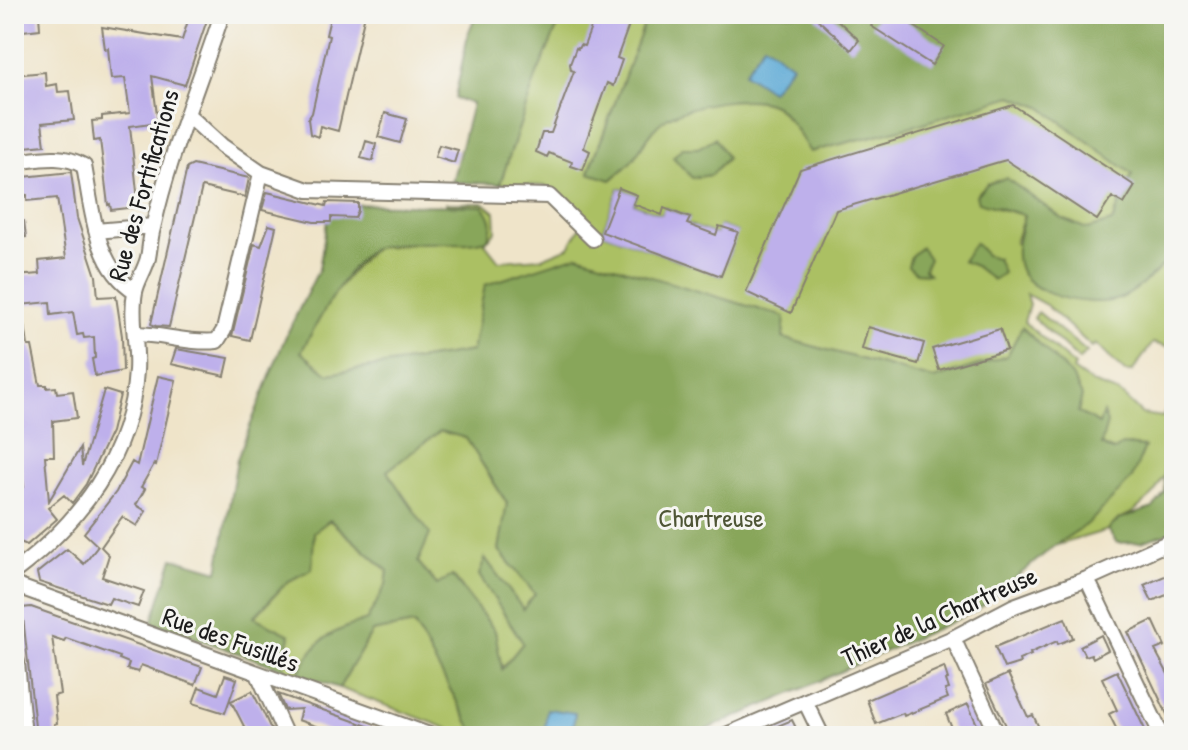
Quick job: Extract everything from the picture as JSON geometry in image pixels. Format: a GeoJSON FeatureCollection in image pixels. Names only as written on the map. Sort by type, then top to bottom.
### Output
{"type":"FeatureCollection","features":[{"type":"Feature","properties":{"kind":"main road"},"geometry":{"type":"LineString","coordinates":[[14,663],[21,736]]}},
{"type":"Feature","properties":{"kind":"street","name":"Rue des Fortifications"},"geometry":{"type":"LineString","coordinates":[[14,572],[59,535],[82,509],[119,446],[137,371],[135,291],[222,14]]}},
{"type":"Feature","properties":{"kind":"street"},"geometry":{"type":"LineString","coordinates":[[188,115],[222,146],[261,173],[308,190],[549,196],[593,239]]}},
{"type":"Feature","properties":{"kind":"street"},"geometry":{"type":"LineString","coordinates":[[14,162],[57,157],[71,159],[84,166],[96,231],[107,260],[121,283],[135,291]]}},
{"type":"Feature","properties":{"kind":"street"},"geometry":{"type":"LineString","coordinates":[[135,334],[217,341],[224,330],[261,173]]}},
{"type":"Feature","properties":{"kind":"street"},"geometry":{"type":"LineString","coordinates":[[96,231],[153,226]]}},
{"type":"Feature","properties":{"kind":"street","name":"Thier de la Chartreuse"},"geometry":{"type":"LineString","coordinates":[[724,736],[953,638],[1014,606],[1087,579],[1174,540]]}},
{"type":"Feature","properties":{"kind":"street"},"geometry":{"type":"LineString","coordinates":[[1087,579],[1162,736]]}},
{"type":"Feature","properties":{"kind":"street","name":"Rue des Fusillés"},"geometry":{"type":"LineString","coordinates":[[14,585],[432,736]]}},
{"type":"Feature","properties":{"kind":"street"},"geometry":{"type":"LineString","coordinates":[[953,638],[998,736]]}},
{"type":"Feature","properties":{"kind":"street"},"geometry":{"type":"LineString","coordinates":[[258,674],[286,736]]}},
{"type":"Feature","properties":{"kind":"street"},"geometry":{"type":"LineString","coordinates":[[805,701],[822,736]]}},
{"type":"Feature","properties":{"kind":"green space"},"geometry":{"type":"Polygon","coordinates":[[[476,14],[563,14],[537,74],[500,184],[452,182],[472,104],[455,98],[468,34],[476,14]]]}},
{"type":"Feature","properties":{"kind":"green space"},"geometry":{"type":"Polygon","coordinates":[[[563,14],[648,14],[589,172],[611,180],[632,161],[660,122],[688,109],[719,101],[764,102],[777,107],[788,120],[1012,96],[1041,107],[1133,173],[1112,222],[1091,229],[1078,227],[1056,216],[1006,179],[996,208],[1024,215],[1015,243],[1152,276],[1174,254],[1174,349],[1153,343],[1132,372],[1125,372],[1046,305],[1026,294],[1029,305],[1024,322],[1075,366],[1073,370],[1092,383],[1120,393],[1142,414],[1163,417],[1174,389],[1174,430],[1164,462],[1164,476],[1153,495],[1108,530],[1054,546],[1090,522],[1144,448],[1129,445],[1113,451],[1101,445],[1103,415],[1099,424],[1077,412],[1022,328],[1007,356],[934,379],[783,338],[784,317],[473,351],[328,374],[301,352],[330,300],[374,248],[417,243],[483,206],[446,203],[484,203],[495,212],[496,231],[485,243],[499,261],[542,258],[569,247],[585,219],[545,186],[500,184],[537,74],[563,14]],[[619,188],[602,232],[721,276],[737,232],[720,226],[716,235],[687,224],[689,217],[665,208],[662,215],[633,204],[637,195],[619,188]]]}},
{"type":"Feature","properties":{"kind":"green space"},"geometry":{"type":"Polygon","coordinates":[[[648,14],[1174,14],[1174,254],[1138,287],[1115,300],[1074,300],[1059,297],[1032,284],[1023,275],[1017,257],[1024,215],[978,202],[976,195],[987,184],[1006,178],[1063,219],[1087,229],[1112,222],[1132,174],[1041,107],[1012,96],[920,124],[810,152],[791,122],[777,107],[767,102],[737,100],[703,105],[674,114],[659,124],[631,162],[611,180],[589,173],[648,14]]]}},
{"type":"Feature","properties":{"kind":"green space"},"geometry":{"type":"Polygon","coordinates":[[[715,138],[727,158],[711,175],[692,178],[673,157],[682,148],[698,148],[715,138]]]}},
{"type":"Feature","properties":{"kind":"green space","name":"Chartreuse"},"geometry":{"type":"Polygon","coordinates":[[[334,204],[483,206],[491,219],[487,240],[398,244],[376,248],[366,254],[334,294],[301,352],[328,374],[472,351],[485,285],[578,255],[785,317],[783,338],[934,379],[1007,356],[1022,327],[1072,376],[1082,396],[1078,412],[1099,424],[1103,413],[1107,423],[1101,445],[1113,451],[1122,445],[1145,447],[1132,478],[1090,522],[1054,546],[976,611],[795,692],[691,736],[476,736],[414,624],[372,632],[339,688],[298,674],[311,652],[325,638],[367,620],[386,585],[388,571],[330,520],[314,532],[312,569],[287,582],[254,617],[290,635],[283,669],[152,623],[173,558],[218,571],[237,459],[285,338],[319,269],[327,221],[334,204]],[[440,431],[387,471],[430,534],[418,562],[437,585],[452,576],[495,631],[502,669],[523,643],[479,575],[485,558],[523,609],[535,594],[499,550],[507,503],[466,438],[440,431]]]}},
{"type":"Feature","properties":{"kind":"green space"},"geometry":{"type":"Polygon","coordinates":[[[975,243],[986,255],[997,258],[1003,273],[993,280],[975,266],[962,261],[975,243]]]}},
{"type":"Feature","properties":{"kind":"green space"},"geometry":{"type":"Polygon","coordinates":[[[921,247],[929,259],[924,269],[929,274],[916,273],[908,266],[911,256],[921,247]]]}},
{"type":"Feature","properties":{"kind":"green space"},"geometry":{"type":"Polygon","coordinates":[[[1038,312],[1087,352],[1079,360],[1034,318],[1038,312]]]}},
{"type":"Feature","properties":{"kind":"green space"},"geometry":{"type":"Polygon","coordinates":[[[1174,430],[1174,531],[1141,542],[1117,543],[1108,530],[1119,519],[1153,508],[1165,492],[1164,463],[1174,430]]]}},
{"type":"Feature","properties":{"kind":"green space"},"geometry":{"type":"Polygon","coordinates":[[[440,431],[466,438],[507,504],[499,550],[535,594],[523,610],[486,559],[479,575],[523,643],[501,670],[495,631],[453,576],[437,585],[417,561],[387,471],[440,431]]]}},
{"type":"Feature","properties":{"kind":"green space"},"geometry":{"type":"Polygon","coordinates":[[[329,520],[388,571],[386,586],[367,620],[325,638],[311,652],[298,674],[283,669],[290,635],[254,618],[287,582],[312,569],[314,532],[329,520]]]}},
{"type":"Feature","properties":{"kind":"green space"},"geometry":{"type":"Polygon","coordinates":[[[414,624],[476,736],[468,736],[339,688],[372,632],[414,624]]]}},
{"type":"Feature","properties":{"kind":"water"},"geometry":{"type":"Polygon","coordinates":[[[764,44],[792,65],[771,91],[744,73],[764,44]]]}},
{"type":"Feature","properties":{"kind":"water"},"geometry":{"type":"Polygon","coordinates":[[[547,709],[575,713],[572,736],[544,736],[547,709]]]}},
{"type":"Feature","properties":{"kind":"building"},"geometry":{"type":"Polygon","coordinates":[[[39,14],[40,29],[14,32],[14,16],[39,14]]]}},
{"type":"Feature","properties":{"kind":"building"},"geometry":{"type":"Polygon","coordinates":[[[190,14],[209,14],[185,85],[152,76],[158,122],[130,126],[138,201],[136,207],[111,210],[100,140],[94,141],[92,121],[102,120],[102,116],[130,113],[125,78],[111,79],[102,27],[182,40],[190,14]]]}},
{"type":"Feature","properties":{"kind":"building"},"geometry":{"type":"Polygon","coordinates":[[[331,14],[365,14],[338,131],[320,126],[318,137],[310,134],[308,119],[312,113],[329,36],[326,35],[331,14]]]}},
{"type":"Feature","properties":{"kind":"building"},"geometry":{"type":"Polygon","coordinates":[[[596,14],[633,14],[617,58],[622,60],[613,86],[607,83],[585,144],[584,148],[590,151],[583,170],[549,153],[547,157],[536,152],[542,133],[551,133],[574,71],[570,64],[576,48],[584,46],[596,14]]]}},
{"type":"Feature","properties":{"kind":"building"},"geometry":{"type":"Polygon","coordinates":[[[812,14],[831,14],[859,40],[851,50],[812,14]]]}},
{"type":"Feature","properties":{"kind":"building"},"geometry":{"type":"Polygon","coordinates":[[[879,14],[896,14],[944,46],[932,65],[871,26],[879,14]]]}},
{"type":"Feature","properties":{"kind":"building"},"geometry":{"type":"Polygon","coordinates":[[[45,72],[46,86],[57,84],[58,92],[70,91],[74,120],[42,123],[45,145],[14,148],[14,75],[45,72]]]}},
{"type":"Feature","properties":{"kind":"building"},"geometry":{"type":"Polygon","coordinates":[[[1013,105],[1135,186],[1124,204],[1112,197],[1097,220],[1006,160],[836,210],[791,313],[746,292],[800,169],[1013,105]]]}},
{"type":"Feature","properties":{"kind":"building"},"geometry":{"type":"Polygon","coordinates":[[[385,113],[407,119],[400,143],[378,137],[385,113]]]}},
{"type":"Feature","properties":{"kind":"building"},"geometry":{"type":"Polygon","coordinates":[[[366,141],[376,144],[373,161],[361,158],[366,141]]]}},
{"type":"Feature","properties":{"kind":"building"},"geometry":{"type":"Polygon","coordinates":[[[439,145],[458,150],[454,163],[435,157],[439,145]]]}},
{"type":"Feature","properties":{"kind":"building"},"geometry":{"type":"Polygon","coordinates":[[[193,165],[249,178],[245,197],[202,187],[169,327],[156,326],[151,324],[187,168],[193,165]]]}},
{"type":"Feature","properties":{"kind":"building"},"geometry":{"type":"Polygon","coordinates":[[[71,172],[77,218],[96,276],[98,297],[116,296],[123,371],[95,376],[92,359],[95,358],[94,337],[77,335],[73,312],[51,315],[50,302],[20,305],[19,295],[14,296],[14,276],[40,274],[39,261],[66,258],[57,198],[27,201],[27,195],[14,194],[14,178],[71,172]]]}},
{"type":"Feature","properties":{"kind":"building"},"geometry":{"type":"Polygon","coordinates":[[[619,188],[637,195],[633,204],[662,215],[664,208],[690,218],[687,224],[716,235],[719,226],[738,232],[721,276],[602,232],[619,188]]]}},
{"type":"Feature","properties":{"kind":"building"},"geometry":{"type":"Polygon","coordinates":[[[267,192],[326,206],[327,202],[358,203],[358,211],[355,218],[331,217],[331,222],[314,222],[262,210],[267,192]]]}},
{"type":"Feature","properties":{"kind":"building"},"geometry":{"type":"Polygon","coordinates":[[[24,221],[26,237],[14,238],[14,222],[24,221]]]}},
{"type":"Feature","properties":{"kind":"building"},"geometry":{"type":"Polygon","coordinates":[[[269,225],[276,227],[250,340],[232,336],[254,244],[261,246],[269,225]]]}},
{"type":"Feature","properties":{"kind":"building"},"geometry":{"type":"Polygon","coordinates":[[[25,324],[40,385],[56,387],[57,393],[73,391],[77,418],[53,421],[54,456],[45,456],[49,501],[80,448],[82,466],[104,390],[120,395],[111,432],[86,484],[72,503],[64,495],[48,508],[57,519],[27,545],[20,542],[14,489],[24,487],[14,438],[14,325],[25,324]]]}},
{"type":"Feature","properties":{"kind":"building"},"geometry":{"type":"Polygon","coordinates":[[[868,327],[924,343],[918,364],[862,349],[868,327]]]}},
{"type":"Feature","properties":{"kind":"building"},"geometry":{"type":"Polygon","coordinates":[[[1000,329],[1007,350],[939,370],[932,349],[1000,329]]]}},
{"type":"Feature","properties":{"kind":"building"},"geometry":{"type":"Polygon","coordinates":[[[176,349],[229,358],[225,376],[171,364],[176,349]]]}},
{"type":"Feature","properties":{"kind":"building"},"geometry":{"type":"Polygon","coordinates":[[[158,376],[176,380],[156,465],[141,487],[145,489],[136,505],[146,511],[137,526],[122,517],[101,547],[109,555],[102,577],[144,591],[138,607],[111,598],[108,604],[39,582],[37,573],[67,549],[84,564],[98,546],[84,533],[116,492],[132,462],[137,465],[158,376]]]}},
{"type":"Feature","properties":{"kind":"building"},"geometry":{"type":"Polygon","coordinates":[[[1174,572],[1174,592],[1152,601],[1144,585],[1174,572]]]}},
{"type":"Feature","properties":{"kind":"building"},"geometry":{"type":"Polygon","coordinates":[[[31,607],[202,667],[195,685],[141,665],[138,672],[127,669],[129,663],[120,657],[66,638],[64,641],[52,637],[60,694],[54,696],[55,736],[36,736],[22,608],[31,607]]]}},
{"type":"Feature","properties":{"kind":"building"},"geometry":{"type":"Polygon","coordinates":[[[1065,618],[1073,638],[1058,644],[1057,641],[1030,653],[1019,660],[1020,663],[1004,668],[995,647],[1065,618]]]}},
{"type":"Feature","properties":{"kind":"building"},"geometry":{"type":"Polygon","coordinates":[[[1153,620],[1165,646],[1155,650],[1174,685],[1174,729],[1128,632],[1153,620]]]}},
{"type":"Feature","properties":{"kind":"building"},"geometry":{"type":"Polygon","coordinates":[[[1101,635],[1108,650],[1093,658],[1091,654],[1085,656],[1080,646],[1101,635]]]}},
{"type":"Feature","properties":{"kind":"building"},"geometry":{"type":"Polygon","coordinates":[[[944,667],[948,679],[949,689],[945,690],[948,698],[876,724],[867,700],[944,667]]]}},
{"type":"Feature","properties":{"kind":"building"},"geometry":{"type":"Polygon","coordinates":[[[1117,671],[1148,736],[1120,736],[1109,714],[1117,710],[1102,678],[1117,671]]]}},
{"type":"Feature","properties":{"kind":"building"},"geometry":{"type":"Polygon","coordinates":[[[1008,674],[1028,717],[1033,715],[1043,736],[1011,736],[986,684],[1008,674]]]}},
{"type":"Feature","properties":{"kind":"building"},"geometry":{"type":"Polygon","coordinates":[[[225,675],[237,679],[225,713],[193,703],[199,687],[218,694],[225,675]]]}},
{"type":"Feature","properties":{"kind":"building"},"geometry":{"type":"Polygon","coordinates":[[[252,691],[274,736],[249,736],[231,701],[252,691]]]}},
{"type":"Feature","properties":{"kind":"building"},"geometry":{"type":"Polygon","coordinates":[[[278,694],[390,736],[345,736],[298,720],[301,709],[285,710],[278,694]]]}},
{"type":"Feature","properties":{"kind":"building"},"geometry":{"type":"Polygon","coordinates":[[[968,704],[982,736],[959,736],[956,730],[953,731],[946,714],[968,704]]]}},
{"type":"Feature","properties":{"kind":"building"},"geometry":{"type":"Polygon","coordinates":[[[792,720],[800,736],[753,736],[792,720]]]}}]}
